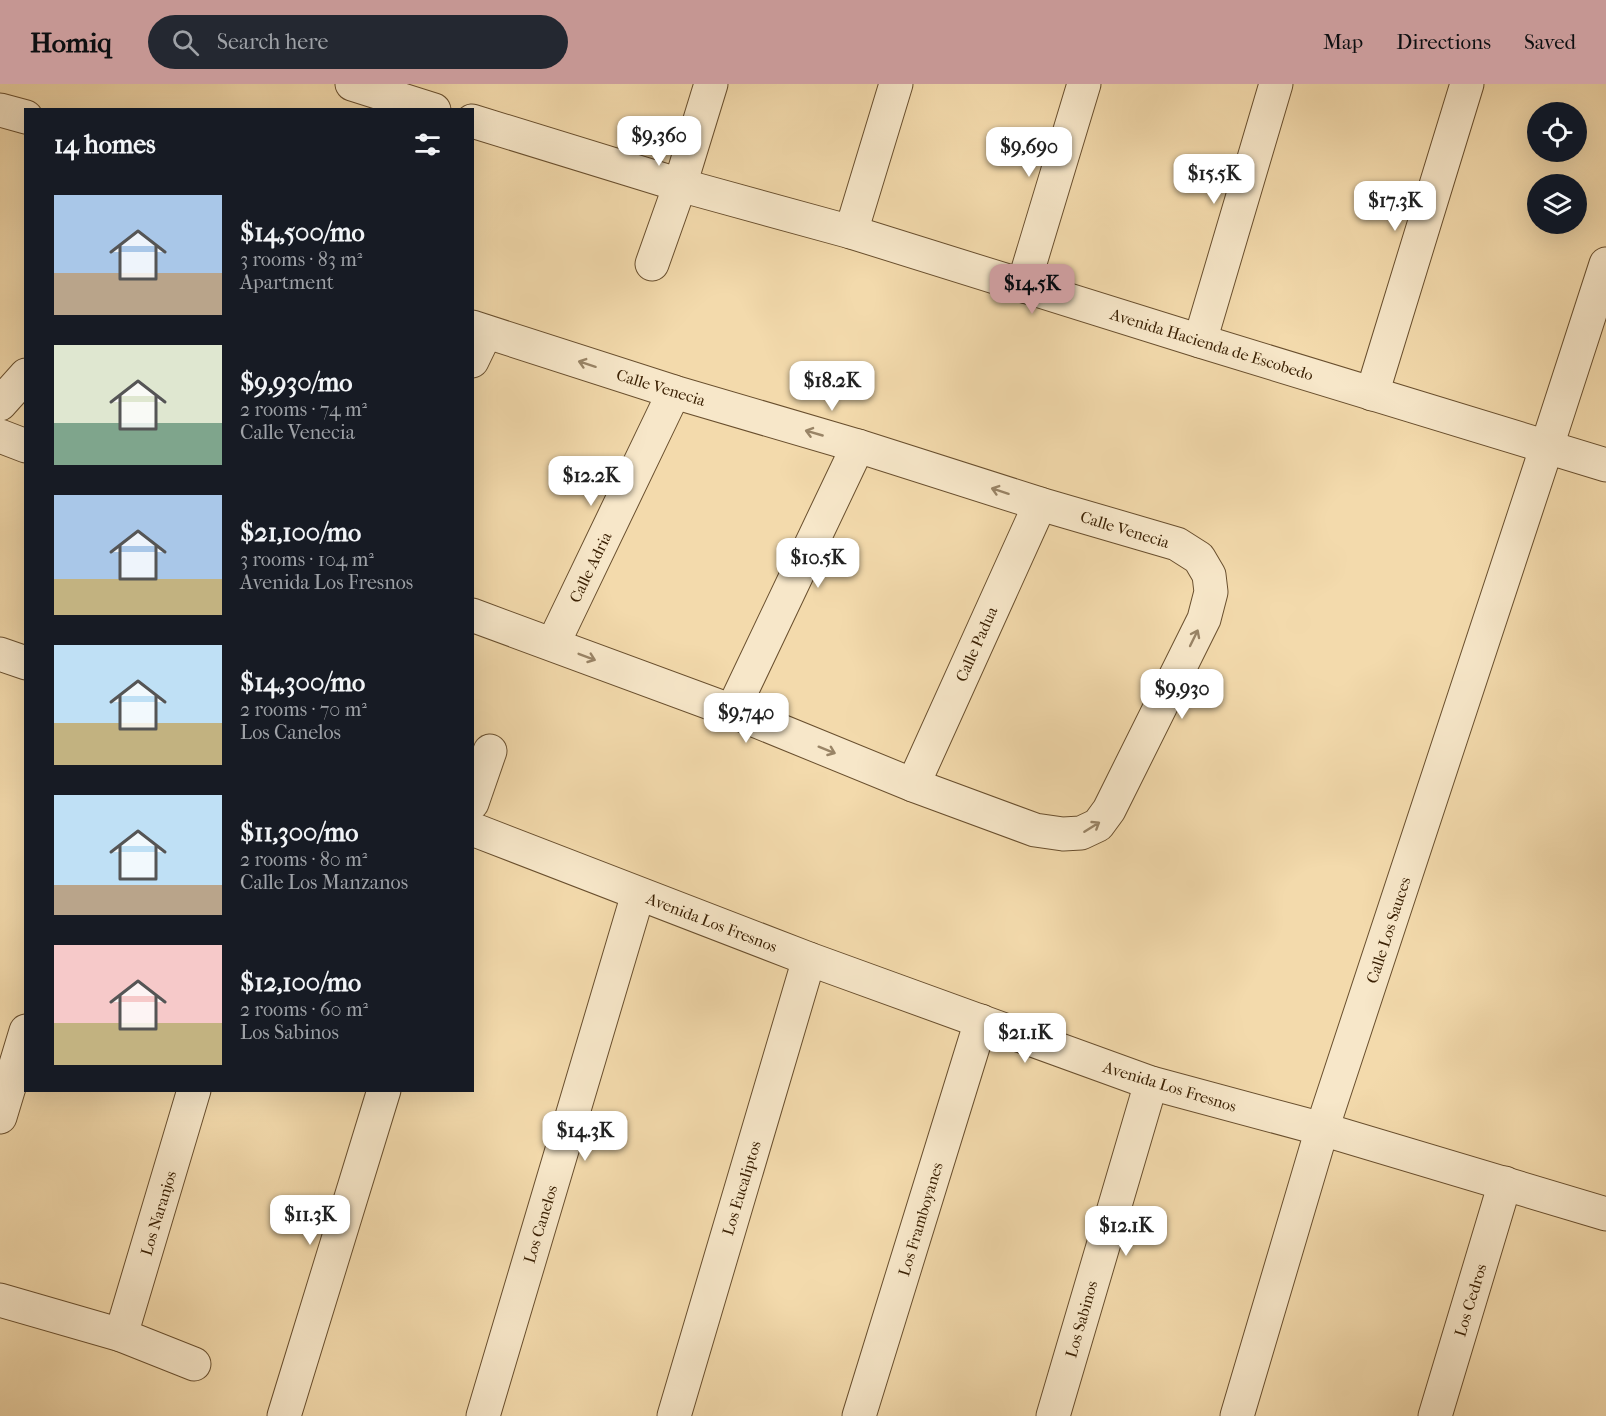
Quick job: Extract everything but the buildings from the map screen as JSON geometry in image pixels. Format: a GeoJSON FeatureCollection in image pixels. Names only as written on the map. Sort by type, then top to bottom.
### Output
{"type":"FeatureCollection","features":[{"type":"Feature","properties":{"kind":"street"},"geometry":{"type":"LineString","coordinates":[[352,84],[428,108]]}},
{"type":"Feature","properties":{"kind":"street"},"geometry":{"type":"LineString","coordinates":[[652,264],[680,185],[711,84]]}},
{"type":"Feature","properties":{"kind":"street"},"geometry":{"type":"LineString","coordinates":[[851,232],[896,84]]}},
{"type":"Feature","properties":{"kind":"street"},"geometry":{"type":"LineString","coordinates":[[1023,286],[1084,84]]}},
{"type":"Feature","properties":{"kind":"street"},"geometry":{"type":"LineString","coordinates":[[1200,341],[1276,84]]}},
{"type":"Feature","properties":{"kind":"street"},"geometry":{"type":"LineString","coordinates":[[1372,394],[1467,84]]}},
{"type":"Feature","properties":{"kind":"street"},"geometry":{"type":"LineString","coordinates":[[0,110],[24,116]]}},
{"type":"Feature","properties":{"kind":"street","name":"Avenida Hacienda de Escobedo"},"geometry":{"type":"LineString","coordinates":[[474,122],[680,185],[851,232],[1606,465]]}},
{"type":"Feature","properties":{"kind":"street","name":"Calle Los Sauces"},"geometry":{"type":"LineString","coordinates":[[1237,1416],[1322,1130],[1606,264]]}},
{"type":"Feature","properties":{"kind":"street"},"geometry":{"type":"LineString","coordinates":[[474,352],[479,329]]}},
{"type":"Feature","properties":{"kind":"street","name":"Calle Venecia"},"geometry":{"type":"LineString","coordinates":[[474,616],[732,711],[913,785],[1035,830],[1063,834],[1081,833],[1098,825],[1113,801],[1204,619],[1211,592],[1209,574],[1199,558],[1177,544],[674,392],[479,329]]}},
{"type":"Feature","properties":{"kind":"street"},"geometry":{"type":"LineString","coordinates":[[0,404],[24,377]]}},
{"type":"Feature","properties":{"kind":"street","name":"Calle Adria"},"geometry":{"type":"LineString","coordinates":[[553,644],[674,392]]}},
{"type":"Feature","properties":{"kind":"street"},"geometry":{"type":"LineString","coordinates":[[0,436],[24,445]]}},
{"type":"Feature","properties":{"kind":"street"},"geometry":{"type":"LineString","coordinates":[[732,711],[858,446]]}},
{"type":"Feature","properties":{"kind":"street","name":"Calle Padua"},"geometry":{"type":"LineString","coordinates":[[913,785],[1040,504]]}},
{"type":"Feature","properties":{"kind":"street"},"geometry":{"type":"LineString","coordinates":[[0,654],[24,662]]}},
{"type":"Feature","properties":{"kind":"street"},"geometry":{"type":"LineString","coordinates":[[474,797],[490,751]]}},
{"type":"Feature","properties":{"kind":"street","name":"Avenida Los Fresnos"},"geometry":{"type":"LineString","coordinates":[[474,830],[809,959],[1151,1083],[1322,1130],[1606,1214]]}},
{"type":"Feature","properties":{"kind":"street","name":"Los Canelos"},"geometry":{"type":"LineString","coordinates":[[483,1416],[638,894]]}},
{"type":"Feature","properties":{"kind":"street","name":"Los Eucaliptos"},"geometry":{"type":"LineString","coordinates":[[674,1416],[809,959]]}},
{"type":"Feature","properties":{"kind":"street","name":"Los Framboyanes"},"geometry":{"type":"LineString","coordinates":[[859,1416],[981,1021]]}},
{"type":"Feature","properties":{"kind":"street"},"geometry":{"type":"LineString","coordinates":[[0,1117],[24,1038]]}},
{"type":"Feature","properties":{"kind":"street","name":"Los Sabinos"},"geometry":{"type":"LineString","coordinates":[[1053,1416],[1151,1083]]}},
{"type":"Feature","properties":{"kind":"street","name":"Los Naranjos"},"geometry":{"type":"LineString","coordinates":[[121,1335],[193,1092]]}},
{"type":"Feature","properties":{"kind":"street"},"geometry":{"type":"LineString","coordinates":[[284,1416],[383,1092]]}},
{"type":"Feature","properties":{"kind":"street","name":"Los Cedros"},"geometry":{"type":"LineString","coordinates":[[1435,1416],[1505,1183]]}},
{"type":"Feature","properties":{"kind":"street"},"geometry":{"type":"LineString","coordinates":[[0,1300],[121,1335],[194,1364]]}}]}
